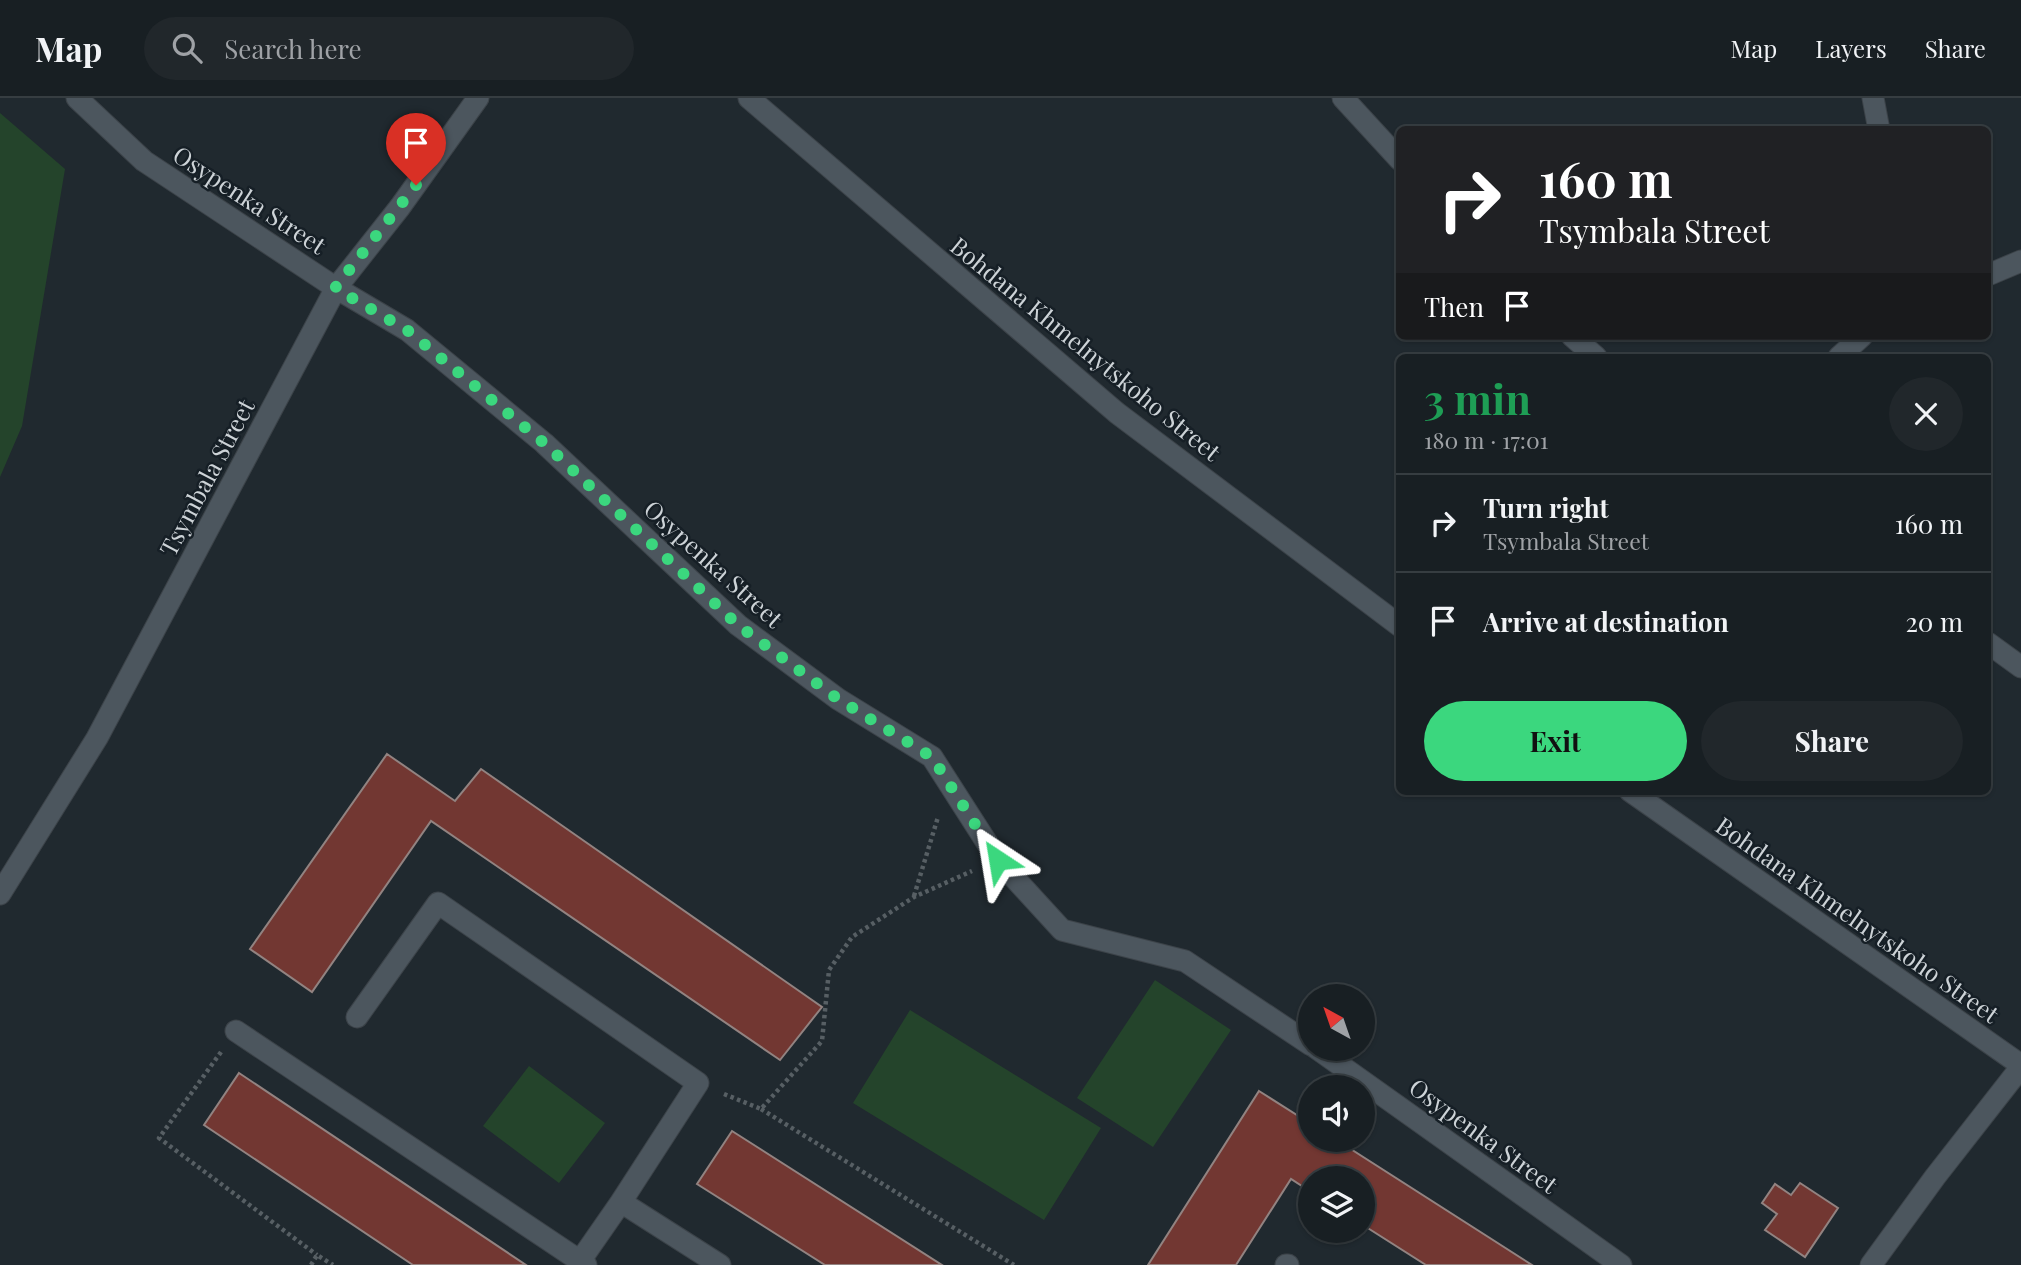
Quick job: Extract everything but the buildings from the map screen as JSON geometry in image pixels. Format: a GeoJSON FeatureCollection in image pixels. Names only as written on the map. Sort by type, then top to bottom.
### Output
{"type":"FeatureCollection","features":[{"type":"Feature","properties":{"kind":"street","name":"Osypenka Street"},"geometry":{"type":"LineString","coordinates":[[77,98],[144,161],[335,288],[407,330],[544,443],[738,625],[838,699],[932,757],[998,860],[1062,930],[1185,961],[1298,1036]]}},
{"type":"Feature","properties":{"kind":"street","name":"Tsymbala Street"},"geometry":{"type":"LineString","coordinates":[[0,894],[97,738],[335,288],[400,207],[478,98]]}},
{"type":"Feature","properties":{"kind":"street","name":"Bohdana Khmelnytskoho Street"},"geometry":{"type":"LineString","coordinates":[[749,98],[1117,413],[1396,623]]}},
{"type":"Feature","properties":{"kind":"street"},"geometry":{"type":"LineString","coordinates":[[1343,98],[1396,156]]}},
{"type":"Feature","properties":{"kind":"street"},"geometry":{"type":"LineString","coordinates":[[1873,98],[1879,126]]}},
{"type":"Feature","properties":{"kind":"street"},"geometry":{"type":"LineString","coordinates":[[1991,274],[2021,261]]}},
{"type":"Feature","properties":{"kind":"street"},"geometry":{"type":"LineString","coordinates":[[1577,340],[1593,354]]}},
{"type":"Feature","properties":{"kind":"street"},"geometry":{"type":"LineString","coordinates":[[1842,354],[1858,340]]}},
{"type":"Feature","properties":{"kind":"street"},"geometry":{"type":"LineString","coordinates":[[1991,645],[2021,667]]}},
{"type":"Feature","properties":{"kind":"street","name":"Bohdana Khmelnytskoho Street"},"geometry":{"type":"LineString","coordinates":[[1636,795],[2021,1066]]}},
{"type":"Feature","properties":{"kind":"street"},"geometry":{"type":"LineString","coordinates":[[236,1031],[583,1263],[698,1083],[438,903],[357,1017]]}},
{"type":"Feature","properties":{"kind":"street","name":"Osypenka Street"},"geometry":{"type":"LineString","coordinates":[[1334,1061],[1621,1265]]}},
{"type":"Feature","properties":{"kind":"street"},"geometry":{"type":"LineString","coordinates":[[1871,1265],[2021,1066]]}},
{"type":"Feature","properties":{"kind":"street"},"geometry":{"type":"LineString","coordinates":[[621,1202],[720,1265]]}},
{"type":"Feature","properties":{"kind":"path"},"geometry":{"type":"LineString","coordinates":[[914,897],[939,812]]}},
{"type":"Feature","properties":{"kind":"path"},"geometry":{"type":"LineString","coordinates":[[761,1109],[822,1041],[829,970],[852,937],[914,897],[998,860]]}},
{"type":"Feature","properties":{"kind":"path"},"geometry":{"type":"LineString","coordinates":[[236,1031],[159,1138],[332,1265]]}},
{"type":"Feature","properties":{"kind":"path"},"geometry":{"type":"LineString","coordinates":[[698,1083],[761,1109],[1014,1265]]}},
{"type":"Feature","properties":{"kind":"path"},"geometry":{"type":"LineString","coordinates":[[311,1265],[317,1255]]}},
{"type":"Feature","properties":{"kind":"green space"},"geometry":{"type":"Polygon","coordinates":[[[0,113],[65,169],[22,426],[0,477],[0,113]]]}},
{"type":"Feature","properties":{"kind":"green space"},"geometry":{"type":"Polygon","coordinates":[[[1155,980],[1231,1030],[1153,1147],[1077,1098],[1155,980]]]}},
{"type":"Feature","properties":{"kind":"green space"},"geometry":{"type":"Polygon","coordinates":[[[910,1010],[1101,1128],[1044,1220],[853,1103],[910,1010]]]}},
{"type":"Feature","properties":{"kind":"green space"},"geometry":{"type":"Polygon","coordinates":[[[529,1066],[605,1123],[559,1183],[483,1126],[529,1066]]]}},
{"type":"Feature","properties":{"kind":"route"},"geometry":{"type":"LineString","coordinates":[[416,185],[335,288],[407,330],[544,443],[738,625],[838,699],[932,757],[998,860]]}}]}
